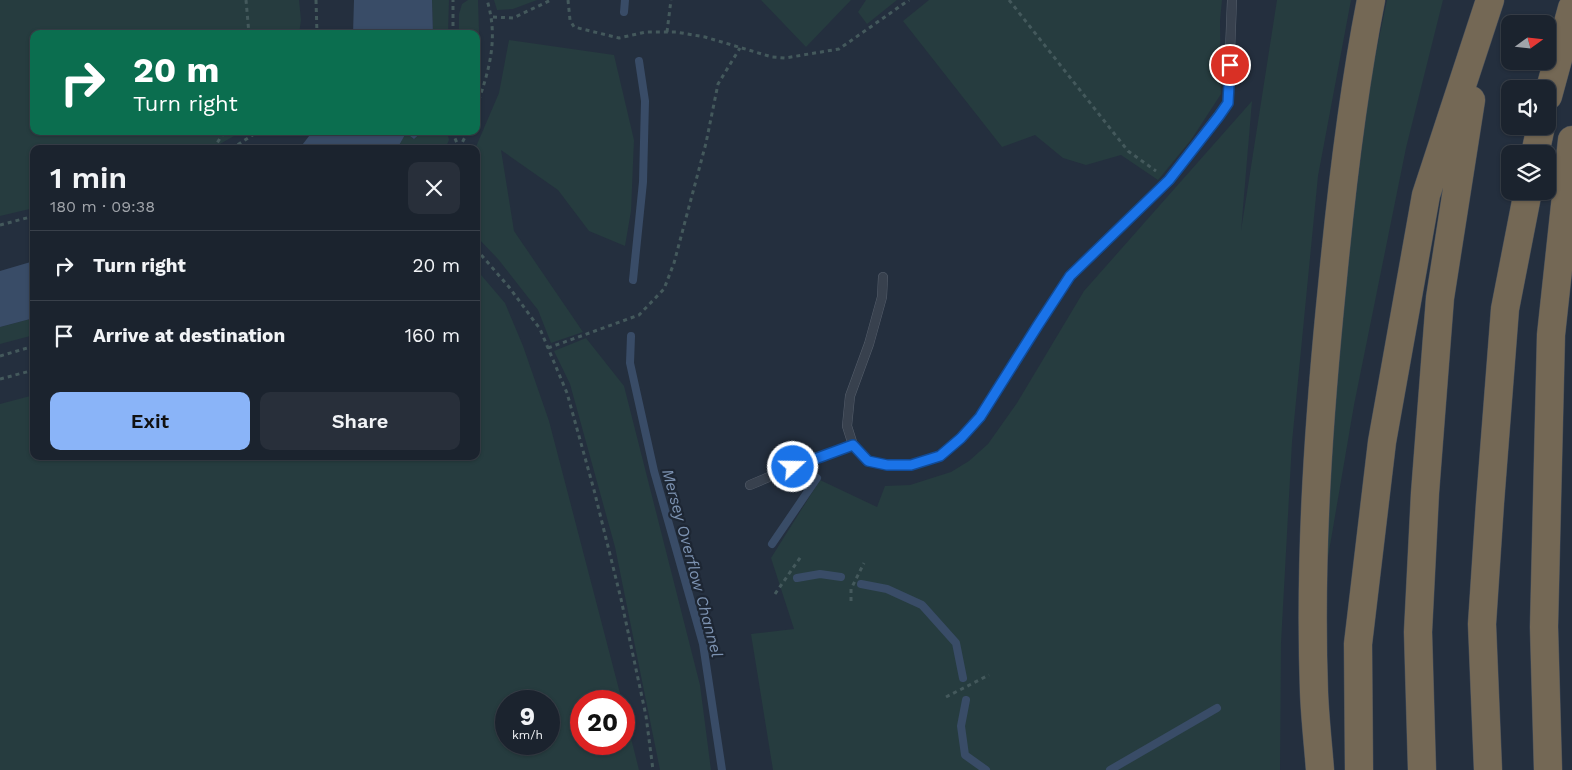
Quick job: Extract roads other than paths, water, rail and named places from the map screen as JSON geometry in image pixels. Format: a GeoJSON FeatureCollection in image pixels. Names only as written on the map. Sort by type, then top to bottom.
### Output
{"type":"FeatureCollection","features":[{"type":"Feature","properties":{"kind":"highway"},"geometry":{"type":"LineString","coordinates":[[1320,770],[1314,693],[1314,554],[1319,433],[1341,200],[1354,102],[1372,0]]}},
{"type":"Feature","properties":{"kind":"highway"},"geometry":{"type":"LineString","coordinates":[[1359,770],[1358,644],[1382,442],[1426,195],[1490,0]]}},
{"type":"Feature","properties":{"kind":"highway"},"geometry":{"type":"LineString","coordinates":[[1422,770],[1418,632],[1425,493],[1440,298],[1472,94],[1495,0]]}},
{"type":"Feature","properties":{"kind":"highway"},"geometry":{"type":"LineString","coordinates":[[1552,80],[1572,8]]}},
{"type":"Feature","properties":{"kind":"highway"},"geometry":{"type":"LineString","coordinates":[[1548,770],[1544,627],[1551,335],[1572,140]]}},
{"type":"Feature","properties":{"kind":"highway"},"geometry":{"type":"LineString","coordinates":[[1488,770],[1482,624],[1490,503],[1505,309],[1526,200]]}},
{"type":"Feature","properties":{"kind":"lane"},"geometry":{"type":"LineString","coordinates":[[883,277],[882,297],[869,344],[850,396],[847,426],[853,445],[868,461],[887,465],[911,465],[940,456],[961,438],[980,417],[1070,276],[1169,180],[1228,103],[1232,0]]}},
{"type":"Feature","properties":{"kind":"lane"},"geometry":{"type":"LineString","coordinates":[[750,485],[807,461],[853,445]]}},
{"type":"Feature","properties":{"kind":"water"},"geometry":{"type":"Polygon","coordinates":[[[354,0],[432,0],[433,30],[353,30],[354,0]]]}},
{"type":"Feature","properties":{"kind":"water"},"geometry":{"type":"Polygon","coordinates":[[[310,135],[405,135],[399,145],[302,145],[310,135]]]}},
{"type":"Feature","properties":{"kind":"water"},"geometry":{"type":"Polygon","coordinates":[[[409,135],[418,135],[414,139],[409,135]]]}},
{"type":"Feature","properties":{"kind":"water"},"geometry":{"type":"Polygon","coordinates":[[[30,262],[30,319],[0,327],[0,271],[30,262]]]}},
{"type":"Feature","properties":{"kind":"waterway"},"geometry":{"type":"LineString","coordinates":[[624,12],[625,0]]}},
{"type":"Feature","properties":{"kind":"waterway"},"geometry":{"type":"LineString","coordinates":[[633,280],[643,182],[645,101],[639,61]]}},
{"type":"Feature","properties":{"kind":"waterway","name":"Mersey Overflow Channel"},"geometry":{"type":"LineString","coordinates":[[631,336],[630,363],[654,471],[703,644],[722,770]]}},
{"type":"Feature","properties":{"kind":"waterway"},"geometry":{"type":"LineString","coordinates":[[772,544],[817,478]]}},
{"type":"Feature","properties":{"kind":"waterway"},"geometry":{"type":"LineString","coordinates":[[797,578],[820,574],[841,577]]}},
{"type":"Feature","properties":{"kind":"waterway"},"geometry":{"type":"LineString","coordinates":[[861,584],[887,589],[922,605],[956,643],[963,678]]}},
{"type":"Feature","properties":{"kind":"waterway"},"geometry":{"type":"LineString","coordinates":[[966,700],[961,726],[965,755],[986,770]]}},
{"type":"Feature","properties":{"kind":"waterway"},"geometry":{"type":"LineString","coordinates":[[1110,770],[1217,708]]}}]}
